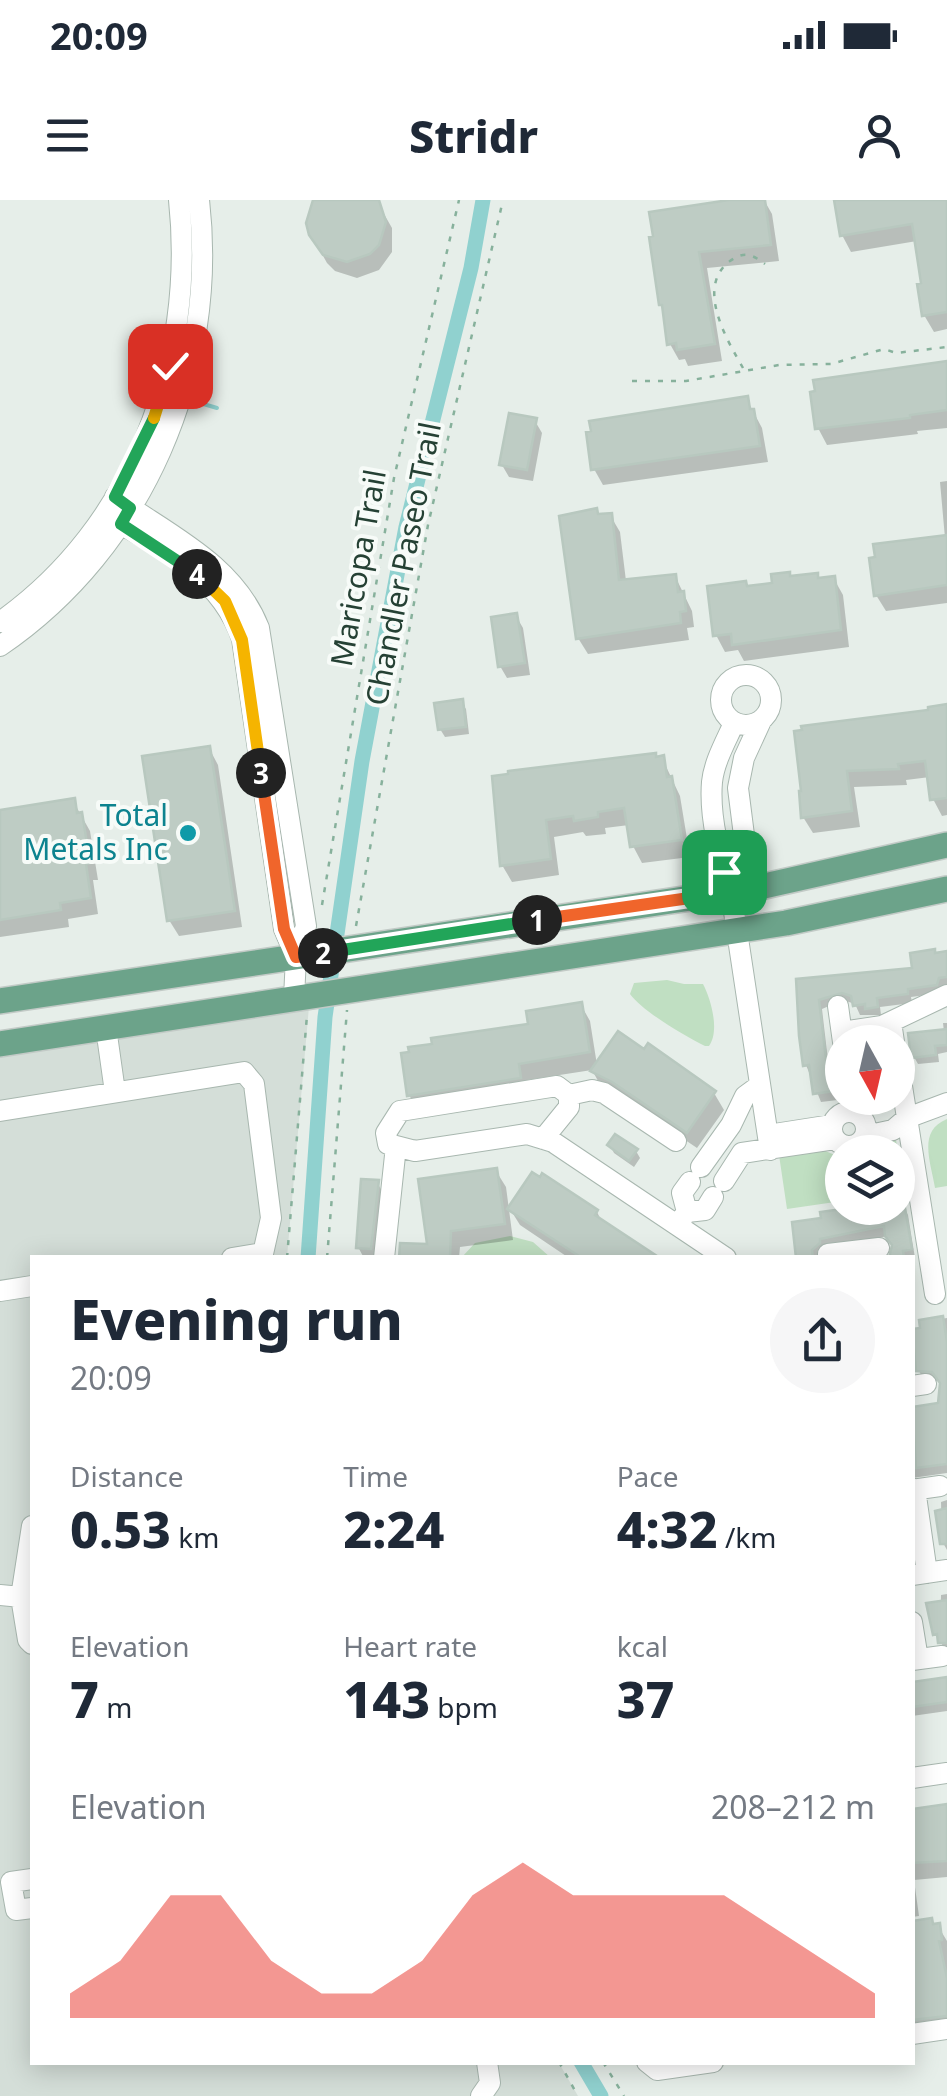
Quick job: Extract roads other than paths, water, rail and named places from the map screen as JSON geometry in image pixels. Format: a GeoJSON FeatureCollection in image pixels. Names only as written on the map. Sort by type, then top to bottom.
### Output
{"type":"FeatureCollection","features":[{"type":"Feature","properties":{"kind":"main road"},"geometry":{"type":"LineString","coordinates":[[0,1001],[305,956],[351,941],[731,892],[947,845]]}},
{"type":"Feature","properties":{"kind":"main road"},"geometry":{"type":"LineString","coordinates":[[0,1044],[346,997],[837,914],[947,889]]}},
{"type":"Feature","properties":{"kind":"street"},"geometry":{"type":"LineString","coordinates":[[0,622],[118,511],[152,422],[174,349],[183,260],[180,200]]}},
{"type":"Feature","properties":{"kind":"street"},"geometry":{"type":"LineString","coordinates":[[0,646],[54,604],[169,434],[195,344],[202,279],[199,200]]}},
{"type":"Feature","properties":{"kind":"street"},"geometry":{"type":"LineString","coordinates":[[118,511],[206,558],[240,590],[259,628],[259,691],[284,929],[305,956],[304,1001]]}},
{"type":"Feature","properties":{"kind":"street"},"geometry":{"type":"LineString","coordinates":[[731,892],[747,859],[738,788],[744,758],[770,710],[772,696],[763,681],[747,675],[731,680],[722,694],[723,710],[734,722],[748,726],[762,721]]}},
{"type":"Feature","properties":{"kind":"street"},"geometry":{"type":"LineString","coordinates":[[734,722],[712,780],[712,803],[731,892],[769,1142]]}},
{"type":"Feature","properties":{"kind":"street"},"geometry":{"type":"LineString","coordinates":[[902,1025],[947,995]]}},
{"type":"Feature","properties":{"kind":"street"},"geometry":{"type":"LineString","coordinates":[[838,1006],[840,1025]]}},
{"type":"Feature","properties":{"kind":"street"},"geometry":{"type":"LineString","coordinates":[[106,1028],[114,1092]]}},
{"type":"Feature","properties":{"kind":"street"},"geometry":{"type":"LineString","coordinates":[[0,1111],[244,1072],[254,1084],[271,1218],[263,1255]]}},
{"type":"Feature","properties":{"kind":"street"},"geometry":{"type":"LineString","coordinates":[[682,1218],[682,1194],[745,1096],[760,1085]]}},
{"type":"Feature","properties":{"kind":"street"},"geometry":{"type":"LineString","coordinates":[[676,1142],[604,1093],[592,1090],[568,1094],[557,1086],[400,1112],[386,1133],[388,1144],[415,1152],[527,1134],[552,1142],[682,1218],[723,1255]]}},
{"type":"Feature","properties":{"kind":"street"},"geometry":{"type":"LineString","coordinates":[[543,1139],[569,1107],[568,1094]]}},
{"type":"Feature","properties":{"kind":"street"},"geometry":{"type":"LineString","coordinates":[[682,1218],[705,1210],[742,1153],[769,1142],[834,1132],[851,1146],[864,1128],[893,1130],[908,1118],[947,1103]]}},
{"type":"Feature","properties":{"kind":"street"},"geometry":{"type":"LineString","coordinates":[[907,1115],[941,1293],[915,1297]]}},
{"type":"Feature","properties":{"kind":"street"},"geometry":{"type":"LineString","coordinates":[[384,1255],[396,1146]]}},
{"type":"Feature","properties":{"kind":"street"},"geometry":{"type":"LineString","coordinates":[[716,1146],[737,1160]]}},
{"type":"Feature","properties":{"kind":"street"},"geometry":{"type":"LineString","coordinates":[[828,1254],[879,1248]]}},
{"type":"Feature","properties":{"kind":"street"},"geometry":{"type":"LineString","coordinates":[[0,1290],[30,1286]]}},
{"type":"Feature","properties":{"kind":"street"},"geometry":{"type":"LineString","coordinates":[[915,1489],[940,1486]]}},
{"type":"Feature","properties":{"kind":"street"},"geometry":{"type":"LineString","coordinates":[[915,1495],[929,1572]]}},
{"type":"Feature","properties":{"kind":"street"},"geometry":{"type":"LineString","coordinates":[[30,1532],[10,1596],[30,1642]]}},
{"type":"Feature","properties":{"kind":"street"},"geometry":{"type":"LineString","coordinates":[[915,1660],[942,1656]]}},
{"type":"Feature","properties":{"kind":"street"},"geometry":{"type":"LineString","coordinates":[[915,1778],[947,1773]]}},
{"type":"Feature","properties":{"kind":"street"},"geometry":{"type":"LineString","coordinates":[[30,1879],[11,1882],[7,1896],[16,1910],[30,1908]]}},
{"type":"Feature","properties":{"kind":"street"},"geometry":{"type":"LineString","coordinates":[[915,2034],[947,2030]]}},
{"type":"Feature","properties":{"kind":"street"},"geometry":{"type":"LineString","coordinates":[[482,2096],[490,2084],[487,2065]]}},
{"type":"Feature","properties":{"kind":"street"},"geometry":{"type":"LineString","coordinates":[[651,2065],[658,2070],[692,2065]]}},
{"type":"Feature","properties":{"kind":"waterway"},"geometry":{"type":"LineString","coordinates":[[308,1255],[325,1017],[362,761],[406,527],[471,268],[483,200]]}},
{"type":"Feature","properties":{"kind":"waterway"},"geometry":{"type":"LineString","coordinates":[[190,400],[217,408]]}},
{"type":"Feature","properties":{"kind":"waterway"},"geometry":{"type":"LineString","coordinates":[[583,2065],[601,2096]]}},
{"type":"Feature","properties":{"kind":"place","name":"Total Metals Inc"},"geometry":{"type":"Point","coordinates":[188,833]}}]}
